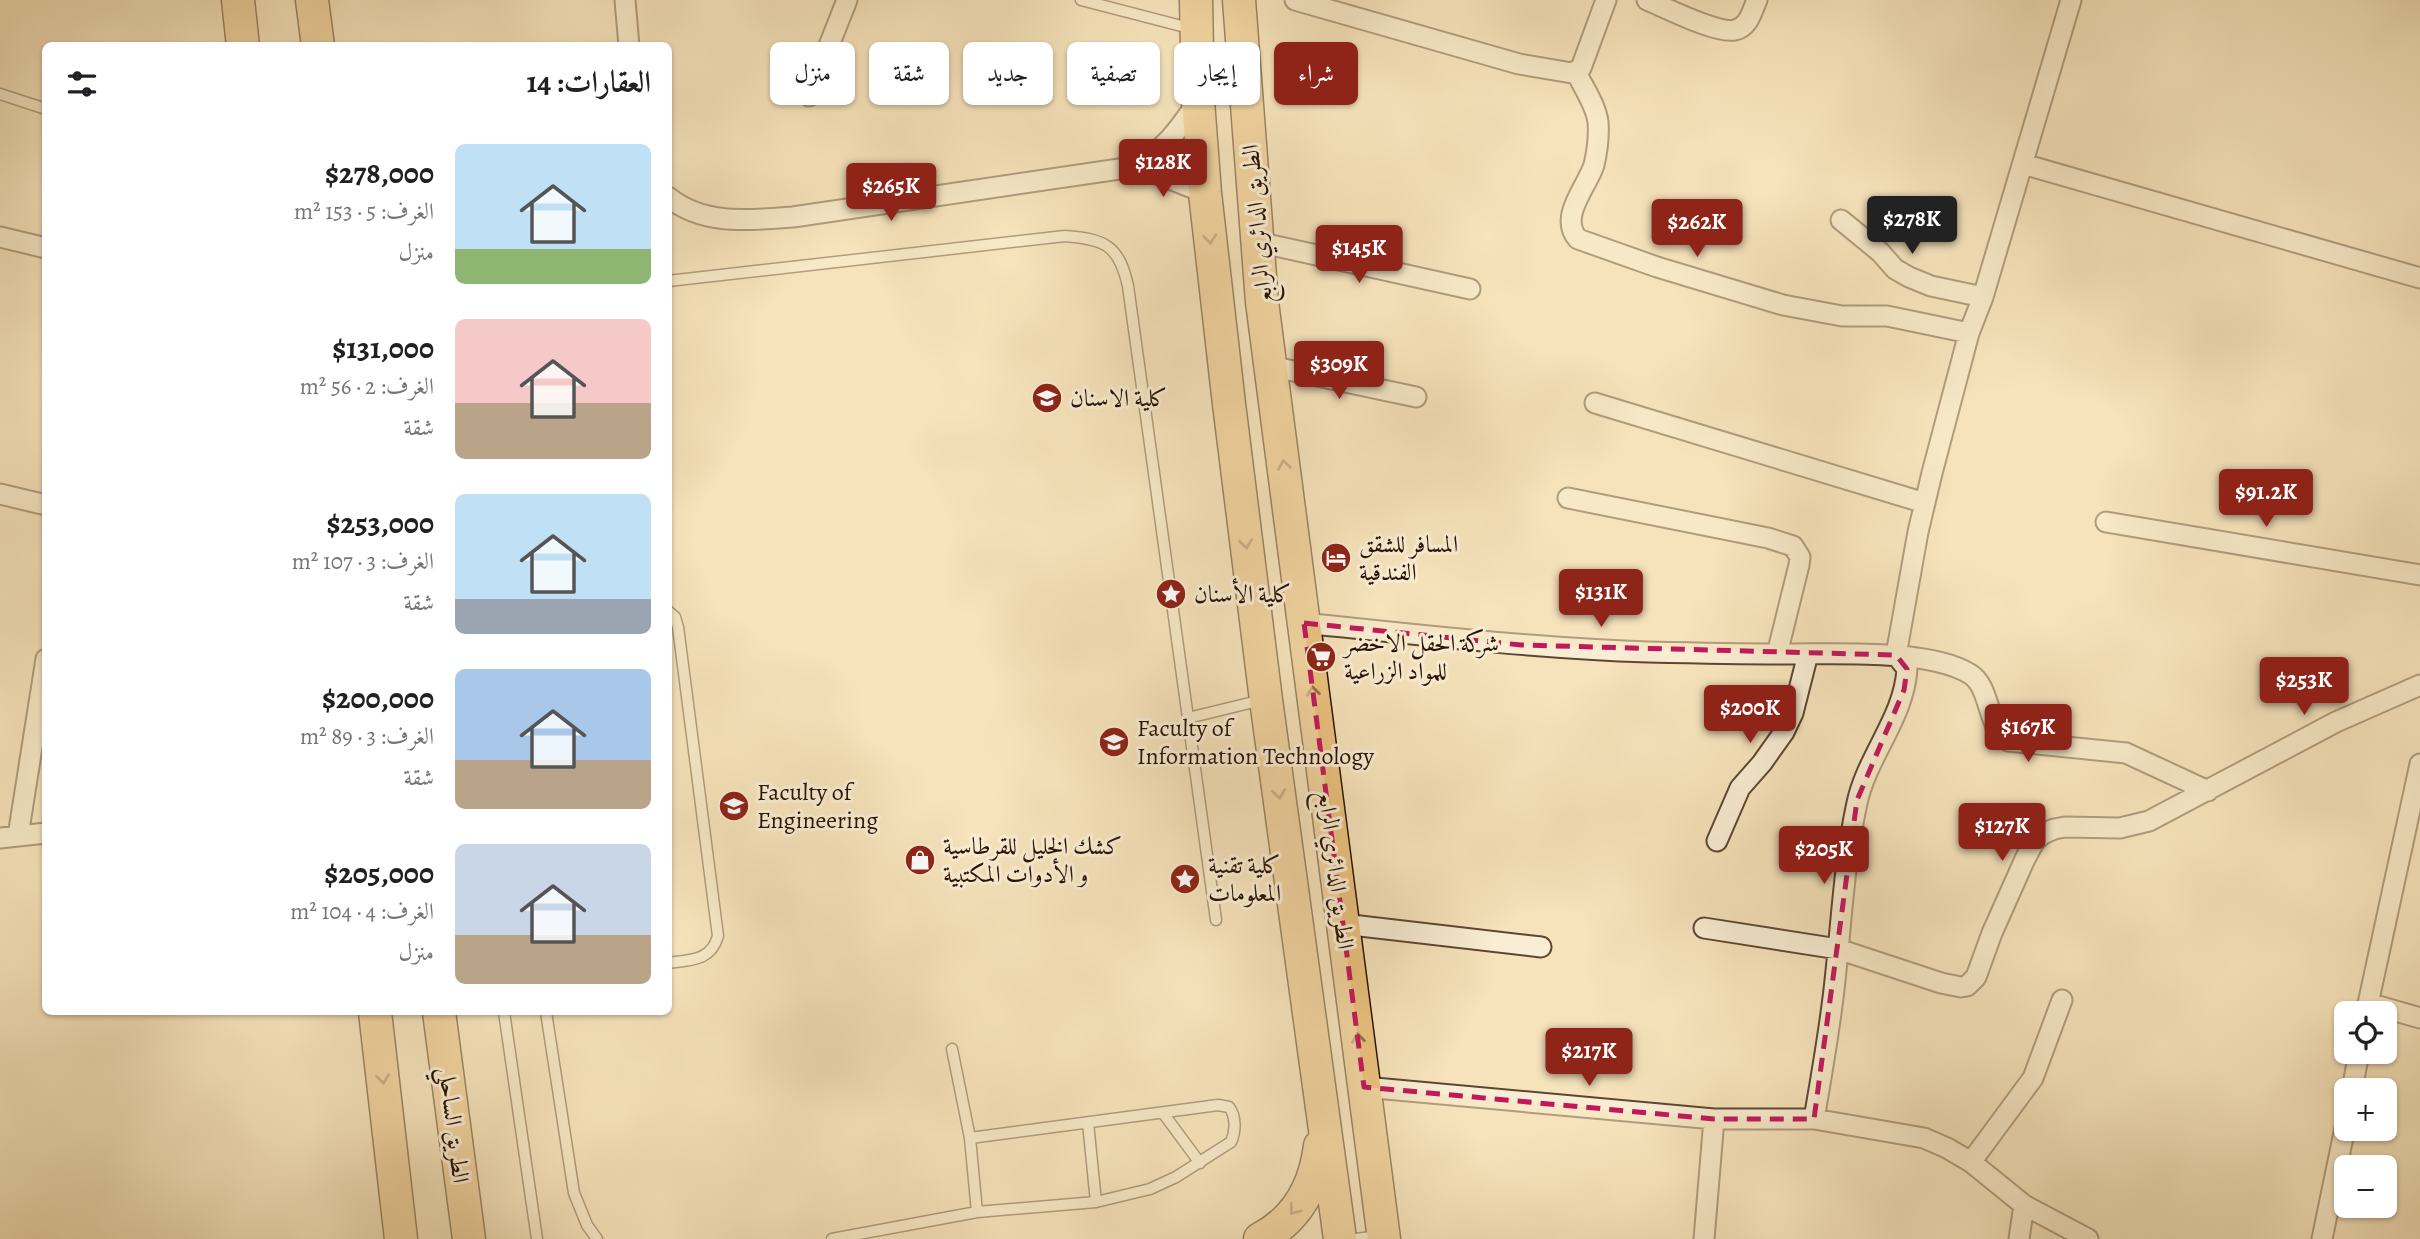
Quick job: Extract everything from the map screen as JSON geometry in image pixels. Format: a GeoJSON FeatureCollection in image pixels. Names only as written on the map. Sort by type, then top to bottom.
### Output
{"type":"FeatureCollection","features":[{"type":"Feature","properties":{"kind":"main road"},"geometry":{"type":"LineString","coordinates":[[238,0],[243,42]]}},
{"type":"Feature","properties":{"kind":"main road"},"geometry":{"type":"LineString","coordinates":[[312,0],[317,42]]}},
{"type":"Feature","properties":{"kind":"main road","name":"الطريق الدائري الرابع"},"geometry":{"type":"LineString","coordinates":[[1239,0],[1270,366],[1364,1087],[1375,1238]]}},
{"type":"Feature","properties":{"kind":"main road","name":"الطريق الدائري الرابع"},"geometry":{"type":"LineString","coordinates":[[1196,15],[1197,42]]}},
{"type":"Feature","properties":{"kind":"main road","name":"الطريق الدائري الرابع"},"geometry":{"type":"LineString","coordinates":[[1198,105],[1205,193],[1229,404],[1266,699],[1340,1239]]}},
{"type":"Feature","properties":{"kind":"main road"},"geometry":{"type":"LineString","coordinates":[[375,1015],[401,1239]]}},
{"type":"Feature","properties":{"kind":"main road","name":"الطريق الساحلي"},"geometry":{"type":"LineString","coordinates":[[439,1015],[469,1239]]}},
{"type":"Feature","properties":{"kind":"main road"},"geometry":{"type":"LineString","coordinates":[[1260,1239],[1275,1231],[1293,1213],[1308,1192],[1317,1168],[1323,1124]]}},
{"type":"Feature","properties":{"kind":"street"},"geometry":{"type":"LineString","coordinates":[[625,0],[629,42]]}},
{"type":"Feature","properties":{"kind":"street"},"geometry":{"type":"LineString","coordinates":[[830,42],[846,0]]}},
{"type":"Feature","properties":{"kind":"street"},"geometry":{"type":"LineString","coordinates":[[1295,0],[1519,64],[1566,73],[1576,72],[1581,68],[1606,0]]}},
{"type":"Feature","properties":{"kind":"street"},"geometry":{"type":"LineString","coordinates":[[1647,0],[1713,27],[1736,30],[1748,23],[1757,0]]}},
{"type":"Feature","properties":{"kind":"street"},"geometry":{"type":"LineString","coordinates":[[1814,1119],[1833,999],[1842,901],[1857,800],[1861,784],[1905,690],[1907,669],[1896,655],[1925,503],[1969,333],[1983,297],[2071,0]]}},
{"type":"Feature","properties":{"kind":"street"},"geometry":{"type":"LineString","coordinates":[[1576,72],[1598,118],[1594,165],[1574,206],[1570,222],[1572,233],[1578,239],[1783,306],[1842,316],[1887,316],[1969,333]]}},
{"type":"Feature","properties":{"kind":"street"},"geometry":{"type":"LineString","coordinates":[[676,206],[701,215],[738,220],[793,217],[1133,167],[1153,156],[1169,141],[1195,105]]}},
{"type":"Feature","properties":{"kind":"street"},"geometry":{"type":"LineString","coordinates":[[2023,164],[2420,278]]}},
{"type":"Feature","properties":{"kind":"street"},"geometry":{"type":"LineString","coordinates":[[1133,167],[1205,193]]}},
{"type":"Feature","properties":{"kind":"street"},"geometry":{"type":"LineString","coordinates":[[1841,220],[1880,252],[1895,270],[1931,286],[1983,297]]}},
{"type":"Feature","properties":{"kind":"street"},"geometry":{"type":"LineString","coordinates":[[0,237],[42,246]]}},
{"type":"Feature","properties":{"kind":"street"},"geometry":{"type":"LineString","coordinates":[[1258,242],[1470,289]]}},
{"type":"Feature","properties":{"kind":"street"},"geometry":{"type":"LineString","coordinates":[[1270,366],[1416,397]]}},
{"type":"Feature","properties":{"kind":"street"},"geometry":{"type":"LineString","coordinates":[[1595,403],[1925,503]]}},
{"type":"Feature","properties":{"kind":"street"},"geometry":{"type":"LineString","coordinates":[[0,494],[42,504]]}},
{"type":"Feature","properties":{"kind":"street"},"geometry":{"type":"LineString","coordinates":[[1569,498],[1768,538],[1793,546],[1800,557],[1799,565],[1777,654]]}},
{"type":"Feature","properties":{"kind":"street"},"geometry":{"type":"LineString","coordinates":[[2106,522],[2420,575]]}},
{"type":"Feature","properties":{"kind":"street"},"geometry":{"type":"LineString","coordinates":[[1304,623],[1521,645],[1648,652],[1896,655],[1950,665],[1972,675],[1988,706],[1994,726],[2008,741],[2126,753],[2208,791]]}},
{"type":"Feature","properties":{"kind":"street"},"geometry":{"type":"LineString","coordinates":[[1717,841],[1740,788],[1784,732],[1793,713],[1808,654]]}},
{"type":"Feature","properties":{"kind":"street"},"geometry":{"type":"LineString","coordinates":[[42,678],[9,837],[42,833]]}},
{"type":"Feature","properties":{"kind":"street"},"geometry":{"type":"LineString","coordinates":[[1704,928],[1838,949],[1941,983],[1967,986],[1976,977],[2025,859],[2034,842],[2043,834],[2066,827],[2103,830],[2135,826],[2208,791],[2336,722],[2420,685]]}},
{"type":"Feature","properties":{"kind":"street"},"geometry":{"type":"LineString","coordinates":[[2369,1001],[2420,764]]}},
{"type":"Feature","properties":{"kind":"street"},"geometry":{"type":"LineString","coordinates":[[1343,924],[1541,947]]}},
{"type":"Feature","properties":{"kind":"street"},"geometry":{"type":"LineString","coordinates":[[1971,1162],[2033,1078],[2062,1000]]}},
{"type":"Feature","properties":{"kind":"street"},"geometry":{"type":"LineString","coordinates":[[2397,1014],[2420,1018]]}},
{"type":"Feature","properties":{"kind":"street"},"geometry":{"type":"LineString","coordinates":[[1364,1087],[1714,1119],[1814,1119],[1924,1138],[1971,1162],[2024,1205],[2088,1239]]}},
{"type":"Feature","properties":{"kind":"street"},"geometry":{"type":"LineString","coordinates":[[1704,1239],[1714,1119]]}},
{"type":"Feature","properties":{"kind":"street"},"geometry":{"type":"LineString","coordinates":[[2322,1239],[2342,1141]]}},
{"type":"Feature","properties":{"kind":"street"},"geometry":{"type":"LineString","coordinates":[[2018,1239],[2024,1205]]}},
{"type":"Feature","properties":{"kind":"lane"},"geometry":{"type":"LineString","coordinates":[[1081,0],[1196,15]]}},
{"type":"Feature","properties":{"kind":"lane"},"geometry":{"type":"LineString","coordinates":[[0,94],[42,107]]}},
{"type":"Feature","properties":{"kind":"lane"},"geometry":{"type":"LineString","coordinates":[[672,281],[1065,236],[1083,237],[1102,243],[1115,251],[1123,263],[1128,286],[1216,920]]}},
{"type":"Feature","properties":{"kind":"lane"},"geometry":{"type":"LineString","coordinates":[[672,614],[678,627],[718,936],[715,947],[706,956],[672,962]]}},
{"type":"Feature","properties":{"kind":"lane"},"geometry":{"type":"LineString","coordinates":[[1188,718],[1266,699]]}},
{"type":"Feature","properties":{"kind":"lane"},"geometry":{"type":"LineString","coordinates":[[504,1015],[537,1239]]}},
{"type":"Feature","properties":{"kind":"lane"},"geometry":{"type":"LineString","coordinates":[[546,1015],[574,1193],[587,1225],[597,1239]]}},
{"type":"Feature","properties":{"kind":"lane"},"geometry":{"type":"LineString","coordinates":[[951,1049],[970,1138],[977,1212]]}},
{"type":"Feature","properties":{"kind":"lane"},"geometry":{"type":"LineString","coordinates":[[832,1239],[977,1212],[1096,1202],[1150,1189],[1200,1163],[1231,1142],[1234,1129],[1232,1110],[1225,1105],[1218,1105],[970,1138]]}},
{"type":"Feature","properties":{"kind":"lane"},"geometry":{"type":"LineString","coordinates":[[1164,1113],[1200,1163]]}},
{"type":"Feature","properties":{"kind":"lane"},"geometry":{"type":"LineString","coordinates":[[1088,1122],[1096,1202]]}},
{"type":"Feature","properties":{"kind":"highlighted area"},"geometry":{"type":"Polygon","coordinates":[[[1304,623],[1521,645],[1896,655],[1907,669],[1904,690],[1857,800],[1814,1119],[1714,1119],[1364,1087],[1304,623]]]}},
{"type":"Feature","properties":{"kind":"place","name":"كلية الاسنان"},"geometry":{"type":"Point","coordinates":[1047,398]}},
{"type":"Feature","properties":{"kind":"place","name":"المسافر للشقق الفندقية"},"geometry":{"type":"Point","coordinates":[1336,558]}},
{"type":"Feature","properties":{"kind":"place","name":"كلية الأسنان"},"geometry":{"type":"Point","coordinates":[1171,594]}},
{"type":"Feature","properties":{"kind":"place","name":"شركة الحقل الاخضر للمواد الزراعية"},"geometry":{"type":"Point","coordinates":[1321,657]}},
{"type":"Feature","properties":{"kind":"place","name":"Faculty of Information Technology"},"geometry":{"type":"Point","coordinates":[1114,742]}},
{"type":"Feature","properties":{"kind":"place","name":"Faculty of Engineering"},"geometry":{"type":"Point","coordinates":[734,806]}},
{"type":"Feature","properties":{"kind":"place","name":"كشك الخليل للقرطاسية و الأدوات المكتبية"},"geometry":{"type":"Point","coordinates":[920,860]}},
{"type":"Feature","properties":{"kind":"place","name":"كلية تقنية المعلومات"},"geometry":{"type":"Point","coordinates":[1185,879]}}]}
